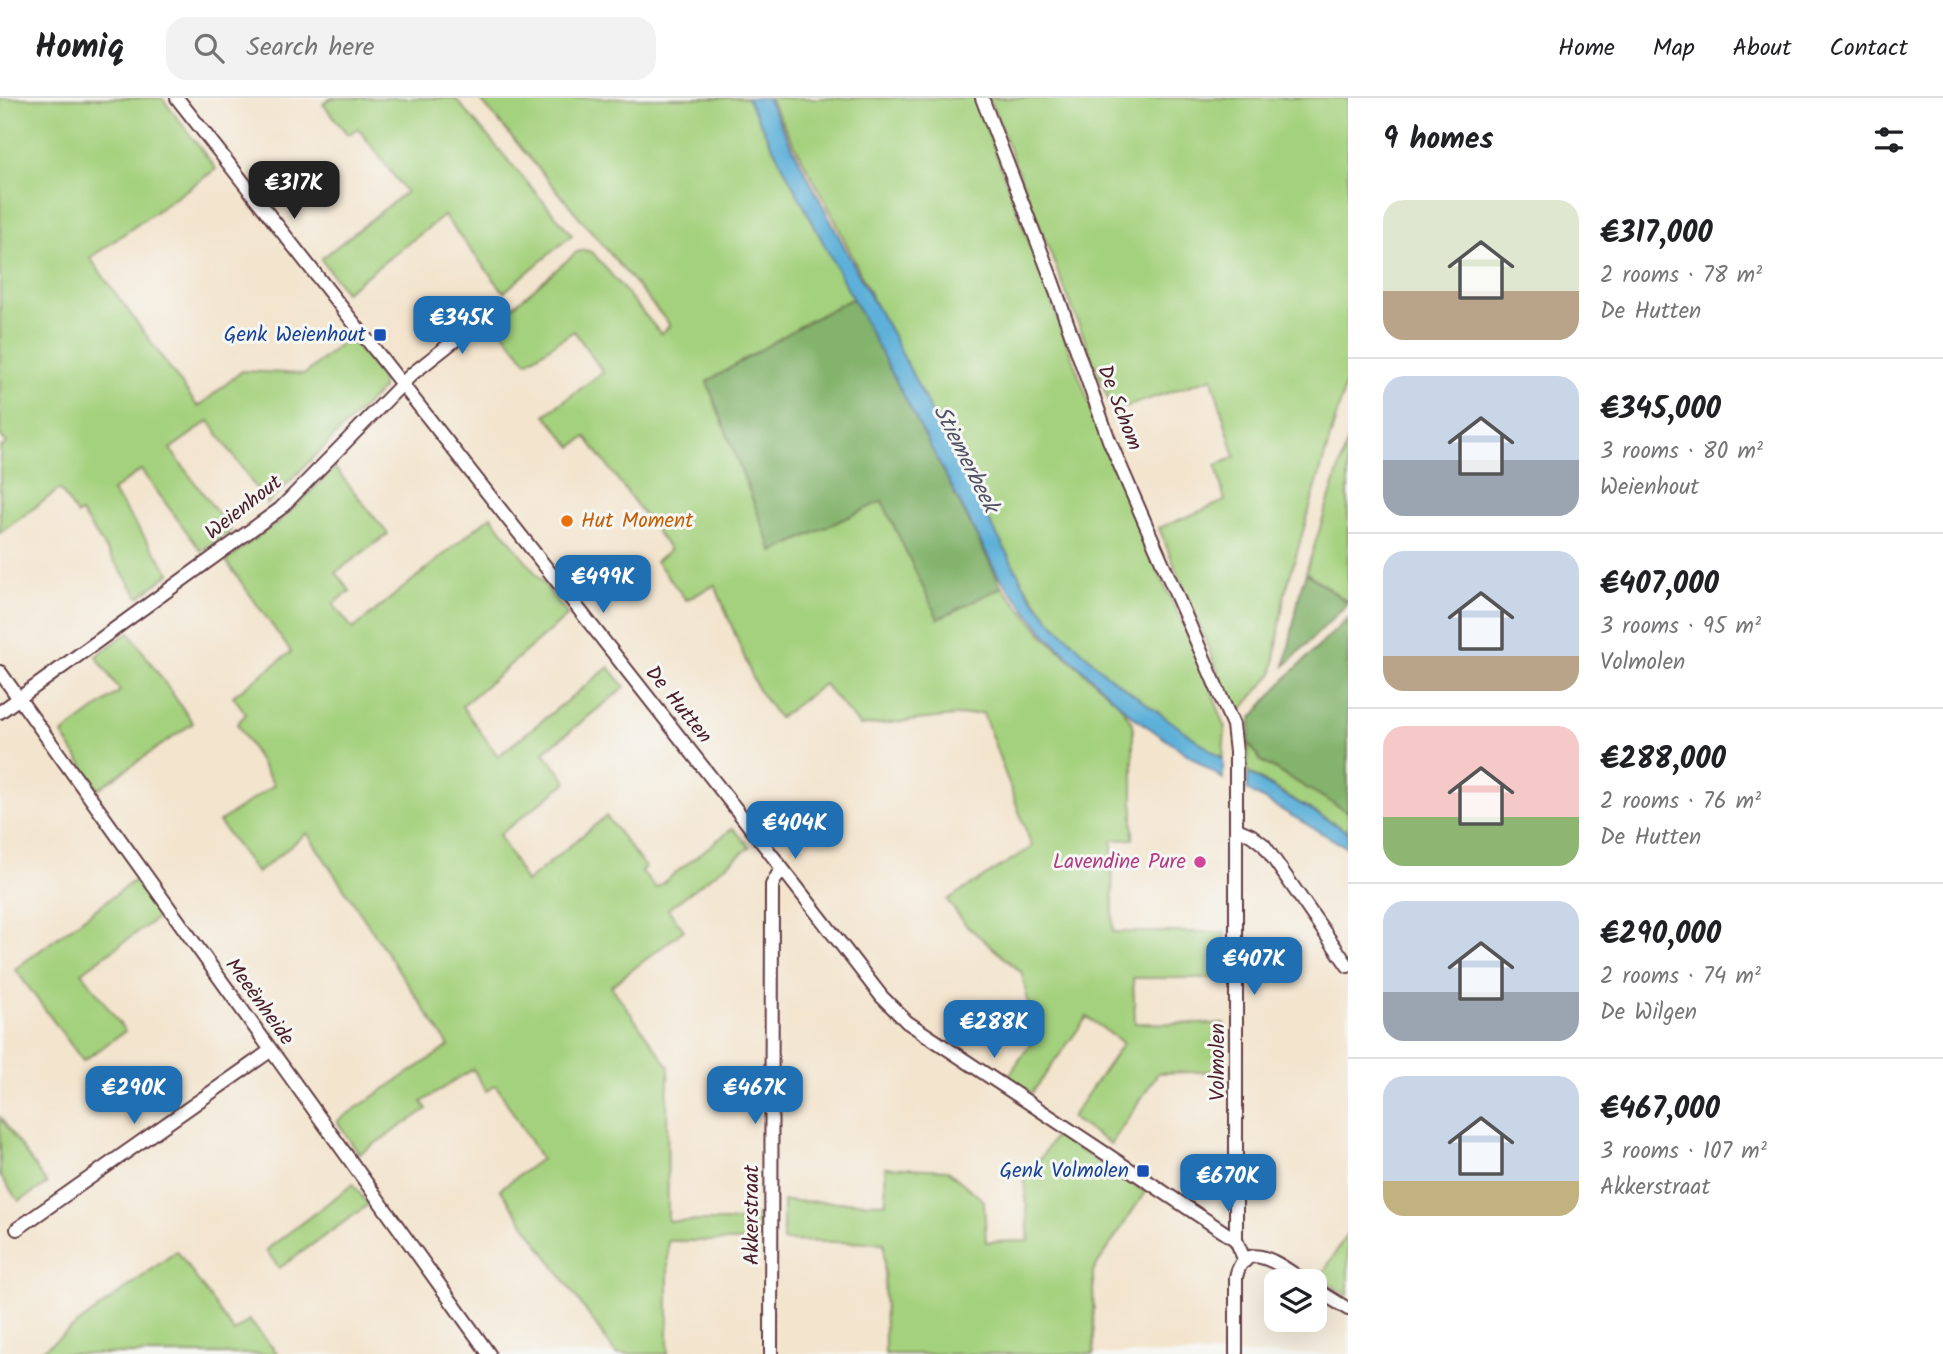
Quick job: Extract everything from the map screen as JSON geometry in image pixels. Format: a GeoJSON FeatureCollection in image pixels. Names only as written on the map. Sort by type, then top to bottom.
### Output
{"type":"FeatureCollection","features":[{"type":"Feature","properties":{"kind":"street","name":"De Hutten"},"geometry":{"type":"LineString","coordinates":[[177,98],[881,997],[907,1022],[1236,1240]]}},
{"type":"Feature","properties":{"kind":"street","name":"De Schom"},"geometry":{"type":"LineString","coordinates":[[982,98],[1049,272],[1109,440],[1233,725]]}},
{"type":"Feature","properties":{"kind":"street","name":"Weienhout"},"geometry":{"type":"LineString","coordinates":[[0,712],[280,509],[402,384],[492,311]]}},
{"type":"Feature","properties":{"kind":"street","name":"Meeënheide"},"geometry":{"type":"LineString","coordinates":[[0,672],[489,1354]]}},
{"type":"Feature","properties":{"kind":"street","name":"Volmolen"},"geometry":{"type":"LineString","coordinates":[[1233,725],[1237,829],[1236,1240],[1244,1261]]}},
{"type":"Feature","properties":{"kind":"street"},"geometry":{"type":"LineString","coordinates":[[1237,829],[1264,845],[1348,965]]}},
{"type":"Feature","properties":{"kind":"street","name":"Akkerstraat"},"geometry":{"type":"LineString","coordinates":[[771,1354],[772,885],[781,869]]}},
{"type":"Feature","properties":{"kind":"street"},"geometry":{"type":"LineString","coordinates":[[17,1229],[270,1051]]}},
{"type":"Feature","properties":{"kind":"street"},"geometry":{"type":"LineString","coordinates":[[1236,1354],[1236,1278],[1239,1268],[1253,1256],[1268,1259],[1284,1269]]}},
{"type":"Feature","properties":{"kind":"street"},"geometry":{"type":"LineString","coordinates":[[1327,1296],[1348,1309]]}},
{"type":"Feature","properties":{"kind":"green space"},"geometry":{"type":"Polygon","coordinates":[[[0,98],[162,98],[216,169],[90,258],[198,407],[242,371],[305,374],[349,337],[382,379],[382,389],[267,504],[209,421],[170,449],[231,531],[201,551],[141,470],[112,491],[170,573],[139,597],[81,513],[77,515],[60,489],[0,533],[0,448],[7,443],[0,435],[0,98]]]}},
{"type":"Feature","properties":{"kind":"green space"},"geometry":{"type":"Polygon","coordinates":[[[331,98],[455,98],[572,235],[504,292],[444,216],[345,292],[321,259],[406,192],[358,128],[348,135],[323,104],[331,98]]]}},
{"type":"Feature","properties":{"kind":"green space"},"geometry":{"type":"Polygon","coordinates":[[[479,98],[753,98],[855,297],[807,322],[707,382],[773,552],[882,501],[938,618],[1002,587],[1046,638],[1119,704],[1133,724],[1133,839],[1112,840],[1113,932],[1224,932],[1224,978],[1133,978],[1135,1023],[1224,1024],[1222,1071],[1158,1073],[1111,1144],[1071,1118],[1123,1043],[1087,1017],[1032,1093],[1008,1077],[1035,1037],[1022,973],[966,925],[947,900],[1032,847],[983,713],[860,726],[824,684],[779,718],[757,688],[715,585],[686,600],[656,561],[670,550],[586,437],[572,447],[545,415],[603,372],[574,331],[527,362],[495,322],[577,252],[586,250],[593,253],[661,334],[670,325],[479,98]]]}},
{"type":"Feature","properties":{"kind":"green space"},"geometry":{"type":"Polygon","coordinates":[[[769,98],[975,98],[1100,432],[1162,580],[1194,647],[1225,726],[1223,758],[1157,720],[1061,635],[1025,586],[1001,549],[923,405],[831,212],[769,98]]]}},
{"type":"Feature","properties":{"kind":"green space"},"geometry":{"type":"Polygon","coordinates":[[[989,98],[1348,98],[1348,383],[1284,597],[1273,673],[1236,716],[1159,528],[1225,501],[1216,465],[1235,457],[1212,378],[1113,411],[989,98]]]}},
{"type":"Feature","properties":{"kind":"green space"},"geometry":{"type":"Polygon","coordinates":[[[855,297],[1002,587],[938,619],[882,501],[773,552],[707,382],[807,322],[855,297]]]}},
{"type":"Feature","properties":{"kind":"green space"},"geometry":{"type":"Polygon","coordinates":[[[1348,440],[1348,602],[1306,572],[1348,440]]]}},
{"type":"Feature","properties":{"kind":"green space"},"geometry":{"type":"Polygon","coordinates":[[[335,468],[388,534],[336,572],[350,591],[333,604],[353,629],[491,516],[568,615],[462,706],[498,756],[609,667],[625,687],[544,752],[567,782],[499,835],[526,882],[606,816],[645,867],[641,871],[656,888],[733,828],[750,847],[668,909],[684,930],[611,986],[669,1067],[668,1221],[748,1221],[758,1215],[759,1241],[668,1241],[668,1354],[616,1354],[500,1189],[541,1159],[496,1085],[486,1091],[473,1069],[422,1102],[427,1109],[359,1154],[337,1121],[449,1046],[307,833],[257,873],[219,822],[274,785],[237,724],[246,714],[233,696],[291,652],[226,561],[276,525],[335,468]]]}},
{"type":"Feature","properties":{"kind":"green space"},"geometry":{"type":"Polygon","coordinates":[[[1306,573],[1348,603],[1285,666],[1301,587],[1306,573]]]}},
{"type":"Feature","properties":{"kind":"green space"},"geometry":{"type":"Polygon","coordinates":[[[1348,618],[1348,812],[1261,761],[1248,742],[1251,719],[1285,679],[1348,618]]]}},
{"type":"Feature","properties":{"kind":"green space"},"geometry":{"type":"Polygon","coordinates":[[[129,632],[193,723],[98,789],[62,734],[120,691],[96,656],[129,632]]]}},
{"type":"Feature","properties":{"kind":"green space"},"geometry":{"type":"Polygon","coordinates":[[[1248,742],[1261,761],[1348,812],[1348,832],[1247,771],[1248,742]]]}},
{"type":"Feature","properties":{"kind":"green space"},"geometry":{"type":"Polygon","coordinates":[[[135,880],[160,916],[82,972],[125,1031],[83,1061],[15,969],[135,880]]]}},
{"type":"Feature","properties":{"kind":"green space"},"geometry":{"type":"Polygon","coordinates":[[[0,1117],[47,1184],[19,1201],[0,1176],[0,1117]]]}},
{"type":"Feature","properties":{"kind":"green space"},"geometry":{"type":"Polygon","coordinates":[[[1056,1135],[1145,1192],[1093,1271],[1094,1354],[885,1354],[884,1243],[783,1241],[783,1201],[886,1203],[885,1167],[947,1170],[984,1201],[986,1242],[1029,1241],[1025,1181],[1056,1135]]]}},
{"type":"Feature","properties":{"kind":"green space"},"geometry":{"type":"Polygon","coordinates":[[[353,1184],[368,1205],[279,1268],[266,1250],[353,1184]]]}},
{"type":"Feature","properties":{"kind":"green space"},"geometry":{"type":"Polygon","coordinates":[[[1348,1232],[1348,1296],[1327,1282],[1325,1269],[1348,1232]]]}},
{"type":"Feature","properties":{"kind":"green space"},"geometry":{"type":"Polygon","coordinates":[[[177,1251],[234,1332],[249,1320],[278,1354],[37,1354],[177,1251]]]}},
{"type":"Feature","properties":{"kind":"water"},"geometry":{"type":"Polygon","coordinates":[[[747,98],[767,98],[1028,592],[1052,622],[1107,675],[1223,759],[1223,779],[1131,715],[1047,636],[998,575],[747,98]]]}},
{"type":"Feature","properties":{"kind":"water"},"geometry":{"type":"Polygon","coordinates":[[[1248,773],[1348,832],[1348,848],[1247,790],[1248,773]]]}},
{"type":"Feature","properties":{"kind":"place","name":"Genk Weienhout"},"geometry":{"type":"Point","coordinates":[380,335]}},
{"type":"Feature","properties":{"kind":"place","name":"Hut Moment"},"geometry":{"type":"Point","coordinates":[567,521]}},
{"type":"Feature","properties":{"kind":"place","name":"Lavendine Pure"},"geometry":{"type":"Point","coordinates":[1200,862]}},
{"type":"Feature","properties":{"kind":"place","name":"Genk Volmolen"},"geometry":{"type":"Point","coordinates":[1143,1171]}},
{"type":"Feature","properties":{"kind":"water label","name":"Stiemerbeek"},"geometry":{"type":"Point","coordinates":[965,459]}}]}
